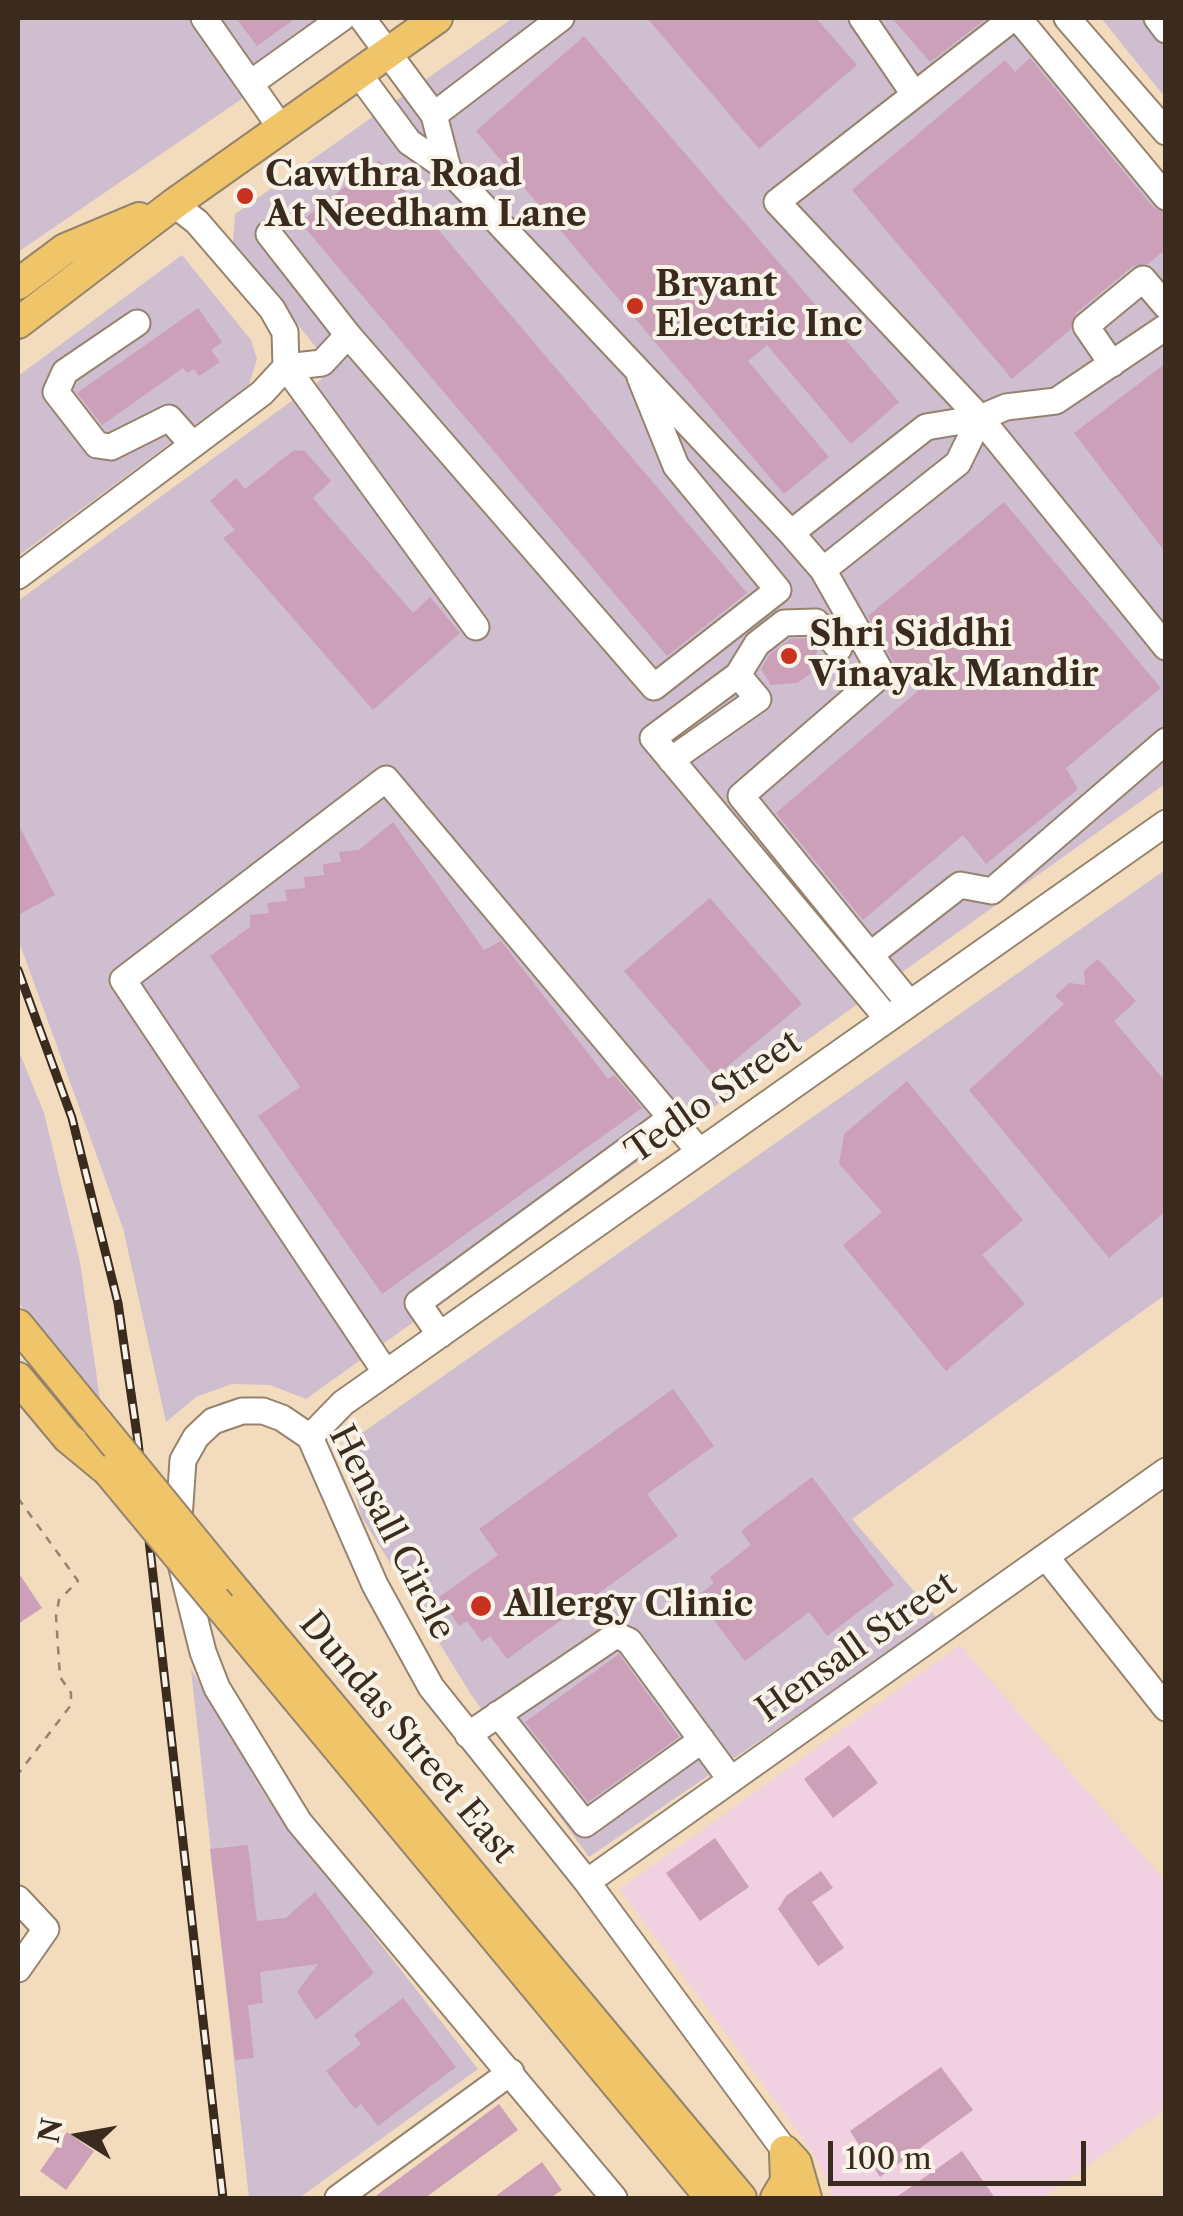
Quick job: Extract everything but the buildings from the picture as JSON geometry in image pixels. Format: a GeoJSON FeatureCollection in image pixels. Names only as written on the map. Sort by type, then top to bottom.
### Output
{"type":"FeatureCollection","features":[{"type":"Feature","properties":{"kind":"main road"},"geometry":{"type":"LineString","coordinates":[[18,323],[174,204],[437,18]]}},
{"type":"Feature","properties":{"kind":"main road"},"geometry":{"type":"LineString","coordinates":[[18,284],[65,249],[174,204]]}},
{"type":"Feature","properties":{"kind":"main road","name":"Dundas Street East"},"geometry":{"type":"LineString","coordinates":[[18,1324],[741,2198]]}},
{"type":"Feature","properties":{"kind":"main road","name":"Dundas Street East"},"geometry":{"type":"LineString","coordinates":[[18,1378],[68,1438],[108,1470],[711,2198]]}},
{"type":"Feature","properties":{"kind":"main road"},"geometry":{"type":"LineString","coordinates":[[776,2198],[786,2182],[785,2151]]}},
{"type":"Feature","properties":{"kind":"main road"},"geometry":{"type":"LineString","coordinates":[[785,2151],[796,2163],[806,2198]]}},
{"type":"Feature","properties":{"kind":"street"},"geometry":{"type":"LineString","coordinates":[[204,18],[281,128]]}},
{"type":"Feature","properties":{"kind":"street"},"geometry":{"type":"LineString","coordinates":[[251,83],[342,18]]}},
{"type":"Feature","properties":{"kind":"street"},"geometry":{"type":"LineString","coordinates":[[362,18],[434,115],[448,169]]}},
{"type":"Feature","properties":{"kind":"street"},"geometry":{"type":"LineString","coordinates":[[434,115],[561,18]]}},
{"type":"Feature","properties":{"kind":"street"},"geometry":{"type":"LineString","coordinates":[[862,18],[914,94]]}},
{"type":"Feature","properties":{"kind":"street"},"geometry":{"type":"LineString","coordinates":[[1166,197],[1016,18],[778,202],[980,418],[1166,647]]}},
{"type":"Feature","properties":{"kind":"street"},"geometry":{"type":"LineString","coordinates":[[1067,18],[1166,132]]}},
{"type":"Feature","properties":{"kind":"street"},"geometry":{"type":"LineString","coordinates":[[1156,18],[1166,30]]}},
{"type":"Feature","properties":{"kind":"street"},"geometry":{"type":"LineString","coordinates":[[358,73],[409,142],[448,169],[823,570],[882,674],[742,796],[870,955],[898,1011]]}},
{"type":"Feature","properties":{"kind":"street"},"geometry":{"type":"LineString","coordinates":[[174,204],[197,222],[272,309],[285,332],[286,367],[476,627]]}},
{"type":"Feature","properties":{"kind":"street"},"geometry":{"type":"LineString","coordinates":[[269,234],[348,335],[654,687],[778,590],[676,466],[640,377]]}},
{"type":"Feature","properties":{"kind":"street"},"geometry":{"type":"LineString","coordinates":[[1112,364],[1086,326],[1143,278],[1166,306]]}},
{"type":"Feature","properties":{"kind":"street"},"geometry":{"type":"LineString","coordinates":[[137,323],[66,372],[56,392],[97,444],[112,448],[168,418],[193,444]]}},
{"type":"Feature","properties":{"kind":"street"},"geometry":{"type":"LineString","coordinates":[[792,533],[926,426],[980,418],[1006,407],[1056,401],[1166,327]]}},
{"type":"Feature","properties":{"kind":"street"},"geometry":{"type":"LineString","coordinates":[[18,576],[262,393],[286,367],[322,363],[348,335]]}},
{"type":"Feature","properties":{"kind":"street"},"geometry":{"type":"LineString","coordinates":[[823,570],[958,464],[980,418]]}},
{"type":"Feature","properties":{"kind":"street"},"geometry":{"type":"LineString","coordinates":[[839,648],[816,622],[784,623],[757,644],[738,675],[653,738],[898,1011]]}},
{"type":"Feature","properties":{"kind":"street"},"geometry":{"type":"LineString","coordinates":[[870,955],[960,884],[992,891],[1166,741]]}},
{"type":"Feature","properties":{"kind":"street"},"geometry":{"type":"LineString","coordinates":[[386,1373],[123,980],[386,779],[700,1151]]}},
{"type":"Feature","properties":{"kind":"street","name":"Tedlo Street"},"geometry":{"type":"LineString","coordinates":[[310,1438],[343,1403],[1166,823]]}},
{"type":"Feature","properties":{"kind":"street"},"geometry":{"type":"LineString","coordinates":[[440,1335],[418,1303],[671,1118]]}},
{"type":"Feature","properties":{"kind":"street"},"geometry":{"type":"LineString","coordinates":[[566,1195],[590,1228]]}},
{"type":"Feature","properties":{"kind":"street","name":"Hensall Circle"},"geometry":{"type":"LineString","coordinates":[[612,2198],[300,1822],[246,1741],[202,1652],[177,1548],[180,1473],[189,1446],[213,1420],[242,1411],[272,1414],[310,1438],[405,1644],[468,1735],[587,1882],[785,2151]]}},
{"type":"Feature","properties":{"kind":"street","name":"Hensall Street"},"geometry":{"type":"LineString","coordinates":[[587,1882],[1166,1471]]}},
{"type":"Feature","properties":{"kind":"street"},"geometry":{"type":"LineString","coordinates":[[1046,1557],[1166,1708]]}},
{"type":"Feature","properties":{"kind":"street"},"geometry":{"type":"LineString","coordinates":[[468,1735],[616,1634],[630,1641],[731,1780]]}},
{"type":"Feature","properties":{"kind":"street"},"geometry":{"type":"LineString","coordinates":[[498,1714],[585,1824],[702,1740]]}},
{"type":"Feature","properties":{"kind":"street"},"geometry":{"type":"LineString","coordinates":[[18,1899],[46,1929],[18,1969]]}},
{"type":"Feature","properties":{"kind":"street"},"geometry":{"type":"LineString","coordinates":[[338,2198],[511,2072]]}},
{"type":"Feature","properties":{"kind":"path"},"geometry":{"type":"LineString","coordinates":[[18,1498],[78,1581],[58,1600],[56,1616],[60,1676],[71,1694],[71,1705],[18,1774]]}},
{"type":"Feature","properties":{"kind":"shaded area"},"geometry":{"type":"Polygon","coordinates":[[[18,18],[360,18],[18,252],[18,18]]]}},
{"type":"Feature","properties":{"kind":"shaded area"},"geometry":{"type":"Polygon","coordinates":[[[513,18],[1026,18],[1165,185],[1165,784],[306,1399],[270,1385],[232,1384],[196,1397],[166,1422],[123,1228],[18,939],[18,601],[334,370],[233,243],[235,214],[513,18]]]}},
{"type":"Feature","properties":{"kind":"shaded area"},"geometry":{"type":"Polygon","coordinates":[[[1101,18],[1165,18],[1165,97],[1146,74],[1101,18]]]}},
{"type":"Feature","properties":{"kind":"shaded area"},"geometry":{"type":"Polygon","coordinates":[[[182,255],[251,340],[257,359],[249,385],[18,556],[18,376],[182,255]]]}},
{"type":"Feature","properties":{"kind":"shaded area"},"geometry":{"type":"Polygon","coordinates":[[[1165,870],[1165,1295],[852,1519],[938,1619],[589,1857],[472,1696],[361,1516],[342,1447],[1165,870]]]}},
{"type":"Feature","properties":{"kind":"shaded area"},"geometry":{"type":"Polygon","coordinates":[[[18,1049],[44,1113],[80,1262],[100,1399],[18,1302],[18,1049]]]}},
{"type":"Feature","properties":{"kind":"shaded area"},"geometry":{"type":"Polygon","coordinates":[[[960,1645],[1165,1881],[1165,2109],[1044,2198],[834,2198],[816,2158],[799,2133],[620,1889],[960,1645]]]}},
{"type":"Feature","properties":{"kind":"shaded area"},"geometry":{"type":"Polygon","coordinates":[[[191,1669],[266,1797],[478,2069],[299,2198],[249,2198],[191,1669]]]}},
{"type":"Feature","properties":{"kind":"railway"},"geometry":{"type":"LineString","coordinates":[[18,970],[72,1118],[118,1303],[138,1442],[223,2198]]}},
{"type":"Feature","properties":{"kind":"place","name":"Cawthra Road At Needham Lane"},"geometry":{"type":"Point","coordinates":[245,196]}},
{"type":"Feature","properties":{"kind":"place","name":"Bryant Electric Inc"},"geometry":{"type":"Point","coordinates":[635,306]}},
{"type":"Feature","properties":{"kind":"place","name":"Shri Siddhi Vinayak Mandir"},"geometry":{"type":"Point","coordinates":[789,656]}},
{"type":"Feature","properties":{"kind":"place","name":"Allergy Clinic"},"geometry":{"type":"Point","coordinates":[481,1606]}}]}
